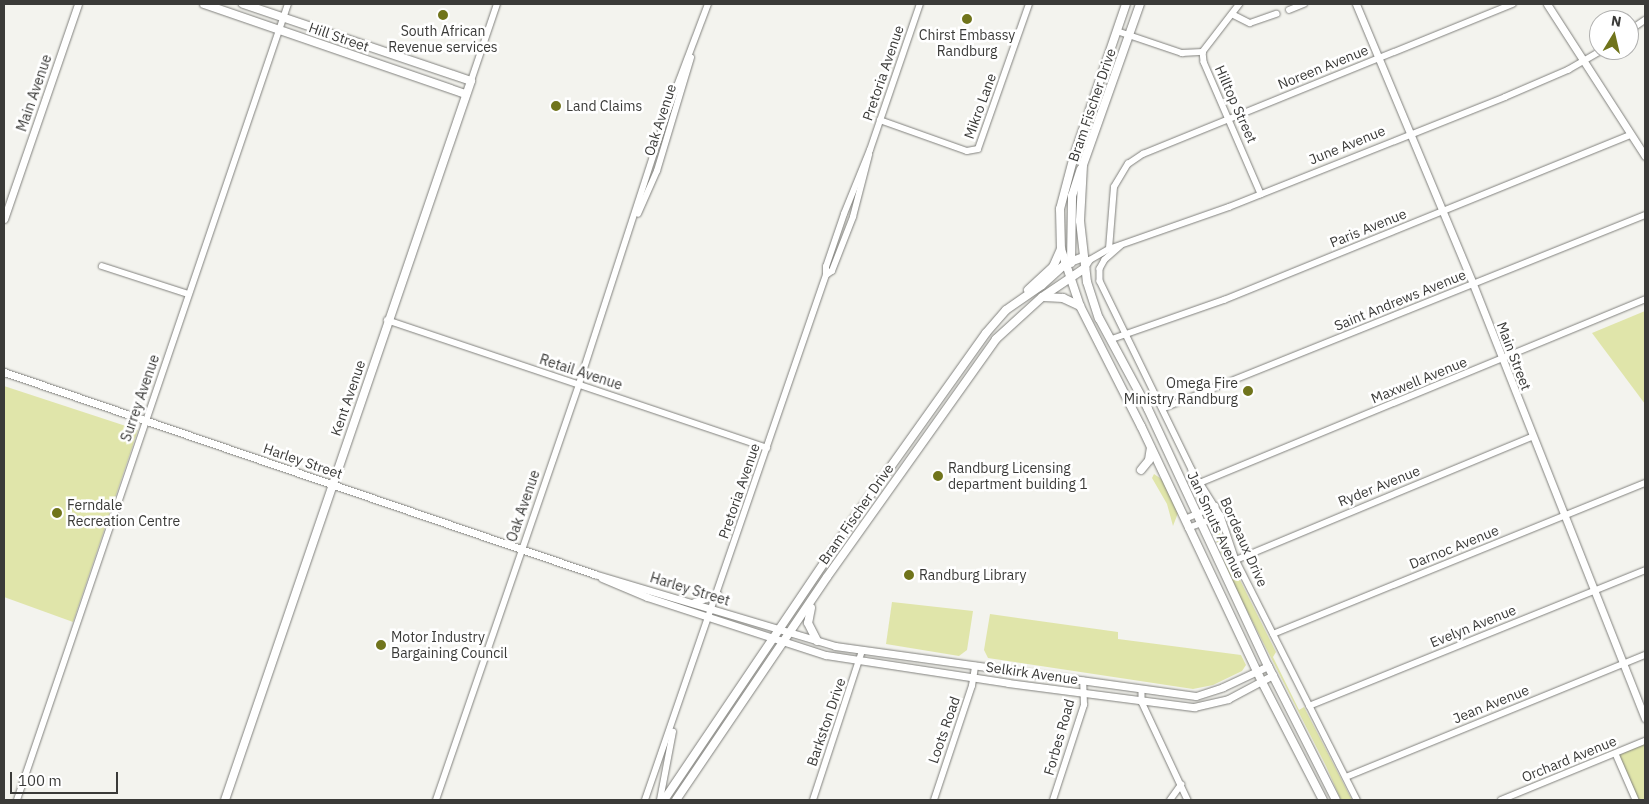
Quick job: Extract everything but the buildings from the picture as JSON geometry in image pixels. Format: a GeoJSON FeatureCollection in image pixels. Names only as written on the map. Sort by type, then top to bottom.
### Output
{"type":"FeatureCollection","features":[{"type":"Feature","properties":{"kind":"main road","name":"Hill Street"},"geometry":{"type":"LineString","coordinates":[[204,4],[466,94]]}},
{"type":"Feature","properties":{"kind":"main road","name":"Hill Street"},"geometry":{"type":"LineString","coordinates":[[243,4],[471,82]]}},
{"type":"Feature","properties":{"kind":"main road","name":"Bram Fischer Drive"},"geometry":{"type":"LineString","coordinates":[[1068,263],[1061,249],[1060,209],[1126,4]]}},
{"type":"Feature","properties":{"kind":"main road","name":"Bram Fischer Drive"},"geometry":{"type":"LineString","coordinates":[[664,800],[857,514],[1006,310],[1042,285],[1068,263],[1083,256],[1080,221],[1083,165],[1140,4]]}},
{"type":"Feature","properties":{"kind":"main road","name":"Kent Avenue"},"geometry":{"type":"LineString","coordinates":[[224,800],[471,82]]}},
{"type":"Feature","properties":{"kind":"main road"},"geometry":{"type":"LineString","coordinates":[[1068,263],[1072,196],[1083,165]]}},
{"type":"Feature","properties":{"kind":"main road"},"geometry":{"type":"LineString","coordinates":[[1006,310],[1053,267],[1061,249]]}},
{"type":"Feature","properties":{"kind":"main road","name":"Jan Smuts Avenue"},"geometry":{"type":"LineString","coordinates":[[1083,256],[1091,298],[1198,514],[1268,666],[1336,800]]}},
{"type":"Feature","properties":{"kind":"main road","name":"Jan Smuts Avenue"},"geometry":{"type":"LineString","coordinates":[[1068,263],[1068,277],[1080,306],[1151,448],[1262,682],[1323,800]]}},
{"type":"Feature","properties":{"kind":"main road","name":"Bram Fischer Drive"},"geometry":{"type":"LineString","coordinates":[[676,800],[783,642],[996,339],[1042,297],[1068,277],[1085,268]]}},
{"type":"Feature","properties":{"kind":"main road"},"geometry":{"type":"LineString","coordinates":[[1042,297],[1063,298],[1080,306]]}},
{"type":"Feature","properties":{"kind":"main road"},"geometry":{"type":"LineString","coordinates":[[1141,470],[1149,460],[1151,448]]}},
{"type":"Feature","properties":{"kind":"main road"},"geometry":{"type":"LineString","coordinates":[[815,597],[808,623],[817,642]]}},
{"type":"Feature","properties":{"kind":"street","name":"Main Avenue"},"geometry":{"type":"LineString","coordinates":[[4,219],[78,4]]}},
{"type":"Feature","properties":{"kind":"street","name":"Surrey Avenue"},"geometry":{"type":"LineString","coordinates":[[16,800],[288,4]]}},
{"type":"Feature","properties":{"kind":"street","name":"Kent Avenue"},"geometry":{"type":"LineString","coordinates":[[471,82],[497,4]]}},
{"type":"Feature","properties":{"kind":"street","name":"Oak Avenue"},"geometry":{"type":"LineString","coordinates":[[436,800],[634,219],[657,171],[708,4]]}},
{"type":"Feature","properties":{"kind":"street","name":"Pretoria Avenue"},"geometry":{"type":"LineString","coordinates":[[826,275],[832,270],[853,217],[870,150],[920,4]]}},
{"type":"Feature","properties":{"kind":"street","name":"Mikro Lane"},"geometry":{"type":"LineString","coordinates":[[880,120],[967,151],[978,149],[1029,4]]}},
{"type":"Feature","properties":{"kind":"street","name":"Hilltop Street"},"geometry":{"type":"LineString","coordinates":[[1240,4],[1203,52],[1204,62],[1261,194]]}},
{"type":"Feature","properties":{"kind":"street"},"geometry":{"type":"LineString","coordinates":[[1289,10],[1304,4]]}},
{"type":"Feature","properties":{"kind":"street","name":"Main Street"},"geometry":{"type":"LineString","coordinates":[[1356,4],[1377,59],[1473,284],[1501,360],[1645,718]]}},
{"type":"Feature","properties":{"kind":"street","name":"Noreen Avenue"},"geometry":{"type":"LineString","coordinates":[[1109,249],[1114,187],[1128,164],[1143,154],[1513,4]]}},
{"type":"Feature","properties":{"kind":"street"},"geometry":{"type":"LineString","coordinates":[[1547,4],[1645,156]]}},
{"type":"Feature","properties":{"kind":"street"},"geometry":{"type":"LineString","coordinates":[[1232,14],[1250,22],[1276,14]]}},
{"type":"Feature","properties":{"kind":"street"},"geometry":{"type":"LineString","coordinates":[[1117,31],[1182,53],[1203,52]]}},
{"type":"Feature","properties":{"kind":"street","name":"June Avenue"},"geometry":{"type":"LineString","coordinates":[[1085,268],[1097,255],[1109,249],[1122,246],[1261,194],[1589,58]]}},
{"type":"Feature","properties":{"kind":"street","name":"Paris Avenue"},"geometry":{"type":"LineString","coordinates":[[1112,339],[1126,336],[1442,212],[1631,135]]}},
{"type":"Feature","properties":{"kind":"street","name":"Pretoria Avenue"},"geometry":{"type":"LineString","coordinates":[[645,800],[677,716],[826,275],[826,267],[853,188],[870,150]]}},
{"type":"Feature","properties":{"kind":"street","name":"Saint Andrews Avenue"},"geometry":{"type":"LineString","coordinates":[[1164,408],[1645,215]]}},
{"type":"Feature","properties":{"kind":"street","name":"Bordeaux Drive"},"geometry":{"type":"LineString","coordinates":[[1122,246],[1105,260],[1100,281],[1126,336],[1164,408],[1192,470],[1202,482],[1220,516],[1236,560],[1357,800]]}},
{"type":"Feature","properties":{"kind":"street","name":"June Avenue"},"geometry":{"type":"LineString","coordinates":[[1083,256],[1097,255]]}},
{"type":"Feature","properties":{"kind":"street"},"geometry":{"type":"LineString","coordinates":[[102,266],[188,294]]}},
{"type":"Feature","properties":{"kind":"street","name":"Maxwell Avenue"},"geometry":{"type":"LineString","coordinates":[[1202,482],[1645,299]]}},
{"type":"Feature","properties":{"kind":"street","name":"Retail Avenue"},"geometry":{"type":"LineString","coordinates":[[388,320],[767,448]]}},
{"type":"Feature","properties":{"kind":"street","name":"Harley Street"},"geometry":{"type":"LineString","coordinates":[[4,372],[521,550],[789,634]]}},
{"type":"Feature","properties":{"kind":"street","name":"Ryder Avenue"},"geometry":{"type":"LineString","coordinates":[[1236,560],[1532,437]]}},
{"type":"Feature","properties":{"kind":"street","name":"Darnoc Avenue"},"geometry":{"type":"LineString","coordinates":[[1273,634],[1645,483]]}},
{"type":"Feature","properties":{"kind":"street"},"geometry":{"type":"LineString","coordinates":[[1185,519],[1215,506]]}},
{"type":"Feature","properties":{"kind":"street"},"geometry":{"type":"LineString","coordinates":[[1188,528],[1220,516]]}},
{"type":"Feature","properties":{"kind":"street","name":"Evelyn Avenue"},"geometry":{"type":"LineString","coordinates":[[1310,706],[1645,570]]}},
{"type":"Feature","properties":{"kind":"street","name":"Harley Street"},"geometry":{"type":"LineString","coordinates":[[594,574],[710,618],[783,642]]}},
{"type":"Feature","properties":{"kind":"street"},"geometry":{"type":"LineString","coordinates":[[691,602],[702,602],[718,594]]}},
{"type":"Feature","properties":{"kind":"street","name":"Selkirk Avenue"},"geometry":{"type":"LineString","coordinates":[[789,634],[817,642],[862,650],[1196,696],[1268,666]]}},
{"type":"Feature","properties":{"kind":"street","name":"Selkirk Avenue"},"geometry":{"type":"LineString","coordinates":[[783,642],[860,661],[1142,702],[1202,706],[1228,699],[1273,675]]}},
{"type":"Feature","properties":{"kind":"street","name":"Barkston Drive"},"geometry":{"type":"LineString","coordinates":[[813,800],[860,661],[862,650]]}},
{"type":"Feature","properties":{"kind":"street","name":"Jean Avenue"},"geometry":{"type":"LineString","coordinates":[[1346,777],[1645,655]]}},
{"type":"Feature","properties":{"kind":"street","name":"Loots Road"},"geometry":{"type":"LineString","coordinates":[[934,800],[974,678],[975,666]]}},
{"type":"Feature","properties":{"kind":"street","name":"Forbes Road"},"geometry":{"type":"LineString","coordinates":[[1052,800],[1084,705],[1083,681]]}},
{"type":"Feature","properties":{"kind":"street"},"geometry":{"type":"LineString","coordinates":[[1142,690],[1142,702],[1188,800]]}},
{"type":"Feature","properties":{"kind":"street","name":"Pretoria Avenue"},"geometry":{"type":"LineString","coordinates":[[660,800],[677,716]]}},
{"type":"Feature","properties":{"kind":"street","name":"Orchard Avenue"},"geometry":{"type":"LineString","coordinates":[[1501,800],[1645,741]]}},
{"type":"Feature","properties":{"kind":"street"},"geometry":{"type":"LineString","coordinates":[[1616,754],[1636,800]]}},
{"type":"Feature","properties":{"kind":"street"},"geometry":{"type":"LineString","coordinates":[[1170,800],[1181,785]]}},
{"type":"Feature","properties":{"kind":"green space"},"geometry":{"type":"Polygon","coordinates":[[[1645,311],[1645,404],[1592,333],[1645,311]]]}},
{"type":"Feature","properties":{"kind":"green space","name":"Ferndale Recreation Centre"},"geometry":{"type":"Polygon","coordinates":[[[4,386],[138,430],[73,622],[4,597],[4,386]]]}},
{"type":"Feature","properties":{"kind":"green space"},"geometry":{"type":"Polygon","coordinates":[[[1154,474],[1163,480],[1178,513],[1173,526],[1167,504],[1152,478],[1154,474]]]}},
{"type":"Feature","properties":{"kind":"green space"},"geometry":{"type":"Polygon","coordinates":[[[1216,521],[1227,554],[1276,652],[1273,657],[1299,710],[1304,707],[1352,800],[1341,800],[1326,766],[1231,579],[1210,524],[1216,521]]]}},
{"type":"Feature","properties":{"kind":"green space"},"geometry":{"type":"Polygon","coordinates":[[[892,602],[973,611],[967,650],[959,656],[886,644],[892,602]]]}},
{"type":"Feature","properties":{"kind":"green space"},"geometry":{"type":"Polygon","coordinates":[[[990,614],[1118,632],[1118,639],[1241,655],[1246,665],[1242,671],[1213,685],[1193,689],[988,658],[984,650],[990,614]]]}},
{"type":"Feature","properties":{"kind":"green space"},"geometry":{"type":"Polygon","coordinates":[[[1645,743],[1645,800],[1637,800],[1617,756],[1645,743]]]}},
{"type":"Feature","properties":{"kind":"place","name":"South African Revenue services"},"geometry":{"type":"Point","coordinates":[443,15]}},
{"type":"Feature","properties":{"kind":"place","name":"Chirst Embassy Randburg"},"geometry":{"type":"Point","coordinates":[967,19]}},
{"type":"Feature","properties":{"kind":"place","name":"Land Claims"},"geometry":{"type":"Point","coordinates":[556,106]}},
{"type":"Feature","properties":{"kind":"place","name":"Omega Fire Ministry Randburg"},"geometry":{"type":"Point","coordinates":[1248,391]}},
{"type":"Feature","properties":{"kind":"place","name":"Randburg Licensing department building 1"},"geometry":{"type":"Point","coordinates":[938,476]}},
{"type":"Feature","properties":{"kind":"place","name":"Ferndale Recreation Centre"},"geometry":{"type":"Point","coordinates":[57,513]}},
{"type":"Feature","properties":{"kind":"place","name":"Randburg Library"},"geometry":{"type":"Point","coordinates":[909,575]}},
{"type":"Feature","properties":{"kind":"place","name":"Motor Industry Bargaining Council"},"geometry":{"type":"Point","coordinates":[381,645]}}]}
